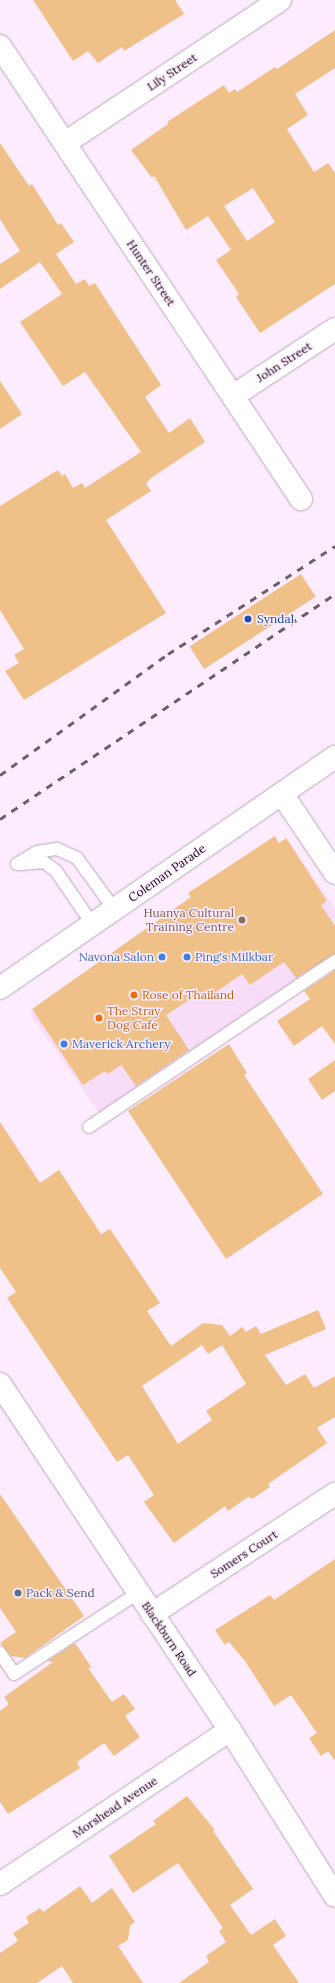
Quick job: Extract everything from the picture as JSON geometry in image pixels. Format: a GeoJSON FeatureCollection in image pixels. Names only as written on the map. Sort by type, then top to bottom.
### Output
{"type":"FeatureCollection","features":[{"type":"Feature","properties":{"kind":"street","name":"Lily Street"},"geometry":{"type":"LineString","coordinates":[[65,143],[280,0]]}},
{"type":"Feature","properties":{"kind":"street","name":"Hunter Street"},"geometry":{"type":"LineString","coordinates":[[0,46],[301,499]]}},
{"type":"Feature","properties":{"kind":"street","name":"John Street"},"geometry":{"type":"LineString","coordinates":[[233,396],[335,329]]}},
{"type":"Feature","properties":{"kind":"street","name":"Coleman Parade"},"geometry":{"type":"LineString","coordinates":[[0,988],[335,757]]}},
{"type":"Feature","properties":{"kind":"street"},"geometry":{"type":"LineString","coordinates":[[282,794],[335,873]]}},
{"type":"Feature","properties":{"kind":"street","name":"Blackburn Road"},"geometry":{"type":"LineString","coordinates":[[0,1384],[230,1730],[335,1896]]}},
{"type":"Feature","properties":{"kind":"street","name":"Somers Court"},"geometry":{"type":"LineString","coordinates":[[152,1614],[335,1494]]}},
{"type":"Feature","properties":{"kind":"street","name":"Morshead Avenue"},"geometry":{"type":"LineString","coordinates":[[0,1884],[230,1730]]}},
{"type":"Feature","properties":{"kind":"lane"},"geometry":{"type":"LineString","coordinates":[[93,924],[56,871],[44,862],[17,864],[37,852],[57,849],[77,858],[114,910]]}},
{"type":"Feature","properties":{"kind":"lane"},"geometry":{"type":"LineString","coordinates":[[89,1128],[335,962]]}},
{"type":"Feature","properties":{"kind":"lane"},"geometry":{"type":"LineString","coordinates":[[0,1653],[14,1674],[138,1593]]}},
{"type":"Feature","properties":{"kind":"shaded area"},"geometry":{"type":"Polygon","coordinates":[[[288,840],[335,908],[335,956],[100,1114],[30,1014],[288,840]]]}},
{"type":"Feature","properties":{"kind":"building"},"geometry":{"type":"Polygon","coordinates":[[[33,0],[175,0],[184,14],[124,51],[122,47],[98,63],[88,51],[73,61],[33,0]]]}},
{"type":"Feature","properties":{"kind":"building"},"geometry":{"type":"Polygon","coordinates":[[[335,30],[335,68],[295,94],[308,115],[287,129],[314,172],[328,163],[335,173],[335,284],[260,333],[236,297],[239,294],[216,260],[231,250],[208,216],[186,230],[154,176],[152,178],[131,150],[168,124],[167,122],[224,85],[229,93],[235,89],[237,92],[275,67],[277,69],[335,30]],[[253,188],[224,206],[247,241],[275,222],[253,188]]]}},
{"type":"Feature","properties":{"kind":"building"},"geometry":{"type":"Polygon","coordinates":[[[0,143],[29,186],[32,184],[58,225],[61,223],[74,242],[56,254],[76,284],[85,279],[89,286],[95,283],[161,385],[145,397],[169,433],[190,418],[205,442],[151,478],[146,484],[151,491],[106,520],[166,613],[24,700],[5,671],[19,663],[14,655],[24,649],[0,610],[0,506],[58,470],[62,476],[65,474],[73,488],[82,483],[85,488],[141,452],[85,372],[63,386],[20,322],[62,294],[40,262],[0,289],[0,264],[20,251],[0,219],[0,143]]]}},
{"type":"Feature","properties":{"kind":"building"},"geometry":{"type":"Polygon","coordinates":[[[0,381],[22,414],[0,429],[0,381]]]}},
{"type":"Feature","properties":{"kind":"building"},"geometry":{"type":"Polygon","coordinates":[[[301,574],[316,597],[204,669],[189,646],[301,574]]]}},
{"type":"Feature","properties":{"kind":"building"},"geometry":{"type":"Polygon","coordinates":[[[275,836],[279,843],[286,838],[327,901],[321,905],[335,926],[335,954],[296,978],[284,962],[250,985],[242,974],[206,999],[202,992],[166,1015],[189,1050],[136,1086],[121,1065],[108,1074],[105,1071],[83,1085],[32,1009],[191,897],[188,893],[275,836]]]}},
{"type":"Feature","properties":{"kind":"building"},"geometry":{"type":"Polygon","coordinates":[[[335,970],[335,1044],[322,1026],[294,1046],[277,1021],[310,999],[304,991],[335,970]]]}},
{"type":"Feature","properties":{"kind":"building"},"geometry":{"type":"Polygon","coordinates":[[[229,1044],[247,1073],[244,1075],[323,1194],[226,1259],[128,1111],[229,1044]]]}},
{"type":"Feature","properties":{"kind":"building"},"geometry":{"type":"Polygon","coordinates":[[[335,1060],[335,1091],[322,1100],[308,1079],[335,1060]]]}},
{"type":"Feature","properties":{"kind":"building"},"geometry":{"type":"Polygon","coordinates":[[[0,1122],[40,1183],[59,1170],[101,1234],[110,1229],[160,1303],[147,1311],[171,1346],[203,1323],[222,1325],[230,1336],[242,1327],[246,1332],[256,1326],[261,1334],[318,1310],[326,1329],[265,1355],[286,1385],[305,1374],[314,1388],[335,1376],[335,1417],[317,1428],[327,1443],[268,1484],[270,1487],[252,1499],[248,1497],[228,1511],[225,1506],[174,1543],[144,1502],[154,1495],[128,1455],[117,1462],[7,1298],[16,1292],[0,1268],[0,1122]],[[202,1345],[142,1386],[178,1444],[212,1420],[206,1411],[246,1384],[222,1345],[208,1354],[202,1345]]]}},
{"type":"Feature","properties":{"kind":"building"},"geometry":{"type":"Polygon","coordinates":[[[0,1494],[84,1616],[25,1658],[11,1656],[0,1643],[16,1632],[0,1608],[0,1494]]]}},
{"type":"Feature","properties":{"kind":"building"},"geometry":{"type":"Polygon","coordinates":[[[335,1559],[335,1761],[328,1751],[321,1756],[309,1738],[317,1733],[291,1695],[274,1706],[245,1661],[229,1642],[225,1645],[215,1630],[270,1595],[274,1600],[335,1559]]]}},
{"type":"Feature","properties":{"kind":"building"},"geometry":{"type":"Polygon","coordinates":[[[75,1643],[92,1668],[88,1668],[112,1702],[124,1694],[135,1709],[125,1716],[140,1737],[114,1756],[104,1743],[77,1762],[80,1768],[8,1814],[0,1802],[0,1711],[9,1704],[4,1697],[53,1662],[47,1661],[75,1643]]]}},
{"type":"Feature","properties":{"kind":"building"},"geometry":{"type":"Polygon","coordinates":[[[187,1796],[215,1830],[213,1831],[253,1889],[230,1905],[251,1935],[275,1919],[286,1936],[273,1945],[299,1983],[179,1983],[209,1962],[206,1956],[226,1942],[219,1931],[223,1928],[178,1863],[133,1893],[109,1856],[156,1824],[153,1821],[187,1796]]]}},
{"type":"Feature","properties":{"kind":"building"},"geometry":{"type":"Polygon","coordinates":[[[80,1886],[92,1903],[112,1888],[135,1922],[130,1926],[128,1940],[118,1946],[143,1983],[73,1983],[62,1966],[37,1983],[0,1983],[0,1953],[18,1941],[13,1933],[29,1923],[26,1917],[40,1908],[43,1912],[80,1886]]]}},
{"type":"Feature","properties":{"kind":"railway"},"geometry":{"type":"LineString","coordinates":[[0,775],[168,654],[335,546]]}},
{"type":"Feature","properties":{"kind":"railway"},"geometry":{"type":"LineString","coordinates":[[0,819],[335,594]]}},
{"type":"Feature","properties":{"kind":"place","name":"Syndal"},"geometry":{"type":"Point","coordinates":[248,619]}},
{"type":"Feature","properties":{"kind":"place","name":"Huanya Cultural Training Centre"},"geometry":{"type":"Point","coordinates":[242,920]}},
{"type":"Feature","properties":{"kind":"place","name":"Navona Salon"},"geometry":{"type":"Point","coordinates":[162,957]}},
{"type":"Feature","properties":{"kind":"place","name":"Ping's Milkbar"},"geometry":{"type":"Point","coordinates":[187,957]}},
{"type":"Feature","properties":{"kind":"place","name":"Rose of Thailand"},"geometry":{"type":"Point","coordinates":[134,995]}},
{"type":"Feature","properties":{"kind":"place","name":"The Stray Dog Cafe"},"geometry":{"type":"Point","coordinates":[99,1018]}},
{"type":"Feature","properties":{"kind":"place","name":"Maverick Archery"},"geometry":{"type":"Point","coordinates":[64,1044]}},
{"type":"Feature","properties":{"kind":"place","name":"Pack & Send"},"geometry":{"type":"Point","coordinates":[18,1593]}}]}
